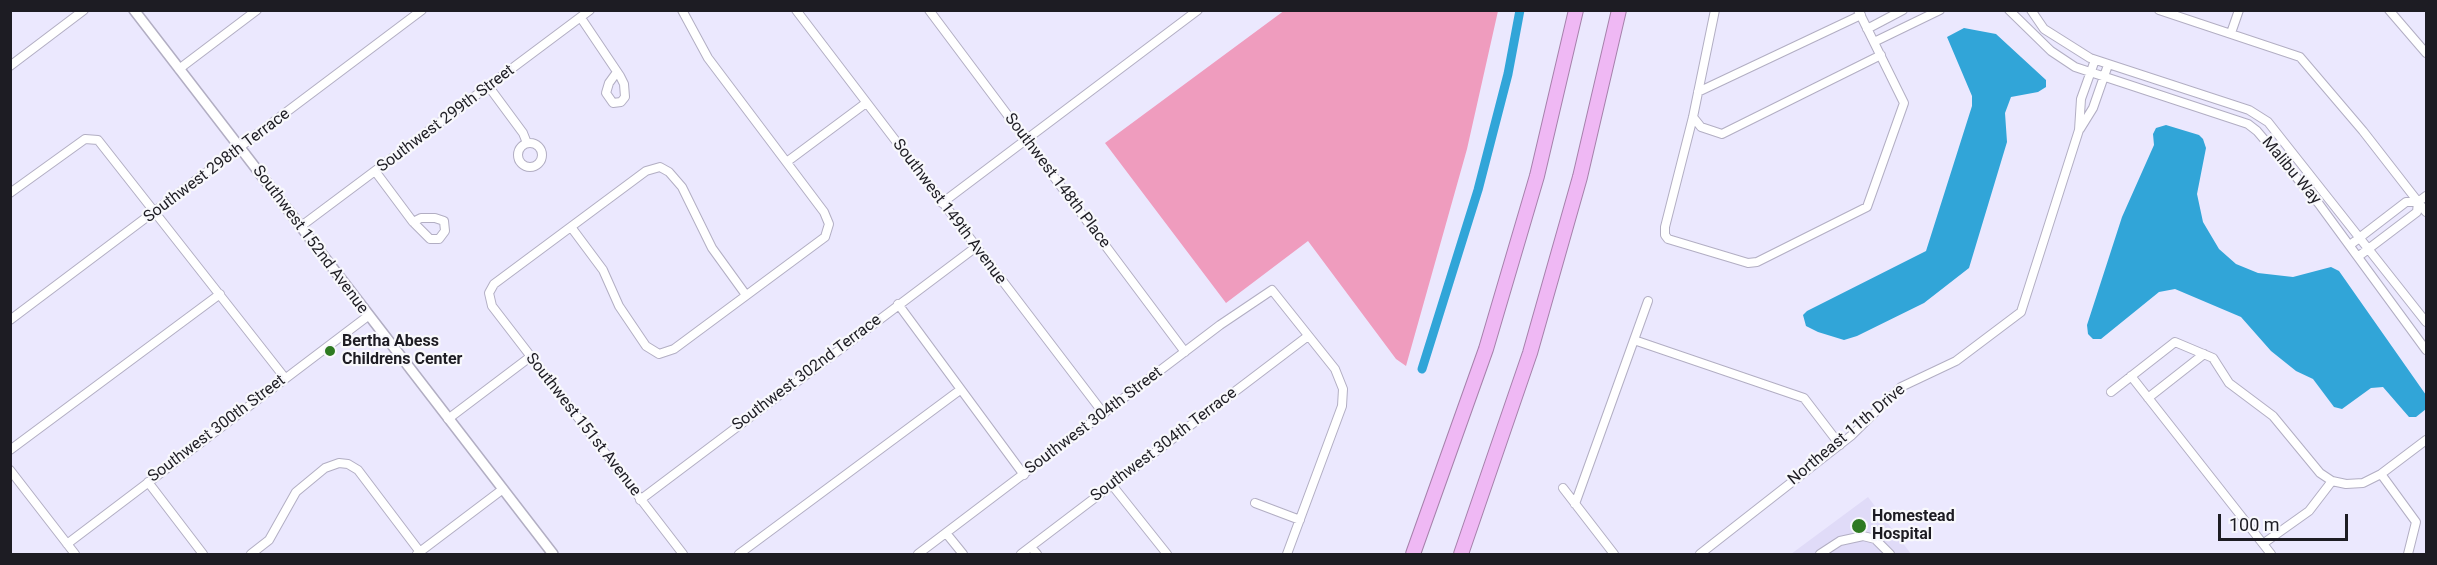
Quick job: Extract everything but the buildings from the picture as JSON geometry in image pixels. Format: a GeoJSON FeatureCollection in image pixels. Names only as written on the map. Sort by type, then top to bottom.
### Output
{"type":"FeatureCollection","features":[{"type":"Feature","properties":{"kind":"highway"},"geometry":{"type":"LineString","coordinates":[[1413,555],[1486,349],[1537,176],[1576,10]]}},
{"type":"Feature","properties":{"kind":"highway"},"geometry":{"type":"LineString","coordinates":[[1461,555],[1530,353],[1580,177],[1619,10]]}},
{"type":"Feature","properties":{"kind":"street"},"geometry":{"type":"LineString","coordinates":[[10,66],[84,10]]}},
{"type":"Feature","properties":{"kind":"street","name":"Southwest 152nd Avenue"},"geometry":{"type":"LineString","coordinates":[[134,10],[553,555]]}},
{"type":"Feature","properties":{"kind":"street"},"geometry":{"type":"LineString","coordinates":[[179,69],[257,10]]}},
{"type":"Feature","properties":{"kind":"street","name":"Southwest 298th Terrace"},"geometry":{"type":"LineString","coordinates":[[10,320],[422,10]]}},
{"type":"Feature","properties":{"kind":"street","name":"Southwest 299th Street"},"geometry":{"type":"LineString","coordinates":[[300,227],[590,10]]}},
{"type":"Feature","properties":{"kind":"street"},"geometry":{"type":"LineString","coordinates":[[682,10],[708,58],[788,161],[824,212],[829,224],[825,237],[674,349],[659,354],[646,346],[619,306],[603,270],[571,227],[646,171],[660,167],[669,172],[682,187],[712,248],[746,295]]}},
{"type":"Feature","properties":{"kind":"street","name":"Southwest 149th Avenue"},"geometry":{"type":"LineString","coordinates":[[796,10],[1104,414]]}},
{"type":"Feature","properties":{"kind":"street","name":"Southwest 148th Place"},"geometry":{"type":"LineString","coordinates":[[929,10],[1185,352]]}},
{"type":"Feature","properties":{"kind":"street"},"geometry":{"type":"LineString","coordinates":[[942,203],[1198,10]]}},
{"type":"Feature","properties":{"kind":"street"},"geometry":{"type":"LineString","coordinates":[[1698,92],[1860,13],[1904,103],[1867,207],[1757,262],[1748,263],[1668,239],[1665,235],[1665,226],[1693,117],[1698,92],[1715,10]]}},
{"type":"Feature","properties":{"kind":"street"},"geometry":{"type":"LineString","coordinates":[[1867,29],[1903,10]]}},
{"type":"Feature","properties":{"kind":"street"},"geometry":{"type":"LineString","coordinates":[[1874,42],[1940,10]]}},
{"type":"Feature","properties":{"kind":"street","name":"Malibu Way"},"geometry":{"type":"LineString","coordinates":[[2009,10],[2051,51],[2075,67],[2248,124],[2275,152],[2359,256],[2427,350]]}},
{"type":"Feature","properties":{"kind":"street","name":"Malibu Way"},"geometry":{"type":"LineString","coordinates":[[2031,10],[2044,29],[2062,42],[2096,60],[2260,116],[2361,236],[2427,322]]}},
{"type":"Feature","properties":{"kind":"street"},"geometry":{"type":"LineString","coordinates":[[2159,10],[2300,57],[2363,130],[2427,212]]}},
{"type":"Feature","properties":{"kind":"street"},"geometry":{"type":"LineString","coordinates":[[2231,33],[2240,10]]}},
{"type":"Feature","properties":{"kind":"street"},"geometry":{"type":"LineString","coordinates":[[2389,10],[2427,53]]}},
{"type":"Feature","properties":{"kind":"street"},"geometry":{"type":"LineString","coordinates":[[581,18],[617,72]]}},
{"type":"Feature","properties":{"kind":"street"},"geometry":{"type":"LineString","coordinates":[[1693,117],[1701,127],[1722,134],[1881,55]]}},
{"type":"Feature","properties":{"kind":"street","name":"Northeast 11th Drive"},"geometry":{"type":"LineString","coordinates":[[1700,555],[1839,446],[1901,387],[1956,361],[2021,312],[2079,130],[2081,99],[2096,60]]}},
{"type":"Feature","properties":{"kind":"street","name":"Northeast 11th Drive"},"geometry":{"type":"LineString","coordinates":[[2079,130],[2093,108],[2108,64]]}},
{"type":"Feature","properties":{"kind":"street"},"geometry":{"type":"LineString","coordinates":[[489,87],[523,133],[527,144]]}},
{"type":"Feature","properties":{"kind":"street"},"geometry":{"type":"LineString","coordinates":[[788,161],[866,103]]}},
{"type":"Feature","properties":{"kind":"street"},"geometry":{"type":"LineString","coordinates":[[10,193],[85,139],[98,140],[285,378]]}},
{"type":"Feature","properties":{"kind":"street"},"geometry":{"type":"LineString","coordinates":[[375,171],[413,222]]}},
{"type":"Feature","properties":{"kind":"street"},"geometry":{"type":"LineString","coordinates":[[2350,245],[2406,202],[2418,202],[2427,196]]}},
{"type":"Feature","properties":{"kind":"street"},"geometry":{"type":"LineString","coordinates":[[2359,256],[2417,212],[2418,202]]}},
{"type":"Feature","properties":{"kind":"street","name":"Southwest 151st Avenue"},"geometry":{"type":"LineString","coordinates":[[571,227],[494,284],[489,293],[492,306],[682,555]]}},
{"type":"Feature","properties":{"kind":"street","name":"Southwest 302nd Terrace"},"geometry":{"type":"LineString","coordinates":[[640,500],[976,247]]}},
{"type":"Feature","properties":{"kind":"street","name":"Southwest 304th Street"},"geometry":{"type":"LineString","coordinates":[[918,555],[1185,352],[1252,302],[1272,290],[1308,336]]}},
{"type":"Feature","properties":{"kind":"street"},"geometry":{"type":"LineString","coordinates":[[10,450],[220,294]]}},
{"type":"Feature","properties":{"kind":"street"},"geometry":{"type":"LineString","coordinates":[[1575,504],[1648,301]]}},
{"type":"Feature","properties":{"kind":"street"},"geometry":{"type":"LineString","coordinates":[[898,304],[1024,475]]}},
{"type":"Feature","properties":{"kind":"street","name":"Southwest 300th Street"},"geometry":{"type":"LineString","coordinates":[[67,544],[368,316]]}},
{"type":"Feature","properties":{"kind":"street"},"geometry":{"type":"LineString","coordinates":[[1287,555],[1342,406],[1343,389],[1335,369],[1308,336]]}},
{"type":"Feature","properties":{"kind":"street","name":"Southwest 304th Terrace"},"geometry":{"type":"LineString","coordinates":[[1020,555],[1308,336]]}},
{"type":"Feature","properties":{"kind":"street"},"geometry":{"type":"LineString","coordinates":[[1634,340],[1804,398],[1839,446]]}},
{"type":"Feature","properties":{"kind":"street"},"geometry":{"type":"LineString","coordinates":[[2111,392],[2175,342],[2213,358],[2229,383],[2273,416],[2320,473],[2332,481],[2346,484],[2363,483],[2381,474],[2425,442]]}},
{"type":"Feature","properties":{"kind":"street"},"geometry":{"type":"LineString","coordinates":[[2148,398],[2204,354]]}},
{"type":"Feature","properties":{"kind":"street"},"geometry":{"type":"LineString","coordinates":[[448,419],[530,357]]}},
{"type":"Feature","properties":{"kind":"street"},"geometry":{"type":"LineString","coordinates":[[2131,376],[2264,543],[2271,555]]}},
{"type":"Feature","properties":{"kind":"street"},"geometry":{"type":"LineString","coordinates":[[739,555],[960,390]]}},
{"type":"Feature","properties":{"kind":"street"},"geometry":{"type":"LineString","coordinates":[[251,555],[269,540],[296,492],[325,468],[344,463],[358,470],[418,553],[503,489]]}},
{"type":"Feature","properties":{"kind":"street"},"geometry":{"type":"LineString","coordinates":[[10,470],[75,555]]}},
{"type":"Feature","properties":{"kind":"street"},"geometry":{"type":"LineString","coordinates":[[2381,474],[2416,522],[2408,555]]}},
{"type":"Feature","properties":{"kind":"street"},"geometry":{"type":"LineString","coordinates":[[2264,543],[2309,511],[2332,481]]}},
{"type":"Feature","properties":{"kind":"street"},"geometry":{"type":"LineString","coordinates":[[148,482],[203,555]]}},
{"type":"Feature","properties":{"kind":"street"},"geometry":{"type":"LineString","coordinates":[[1112,485],[1167,555]]}},
{"type":"Feature","properties":{"kind":"street"},"geometry":{"type":"LineString","coordinates":[[1563,488],[1614,555]]}},
{"type":"Feature","properties":{"kind":"street"},"geometry":{"type":"LineString","coordinates":[[1255,503],[1300,520]]}},
{"type":"Feature","properties":{"kind":"street"},"geometry":{"type":"LineString","coordinates":[[946,533],[963,555]]}},
{"type":"Feature","properties":{"kind":"street"},"geometry":{"type":"LineString","coordinates":[[1820,555],[1840,540],[1863,536],[1875,539],[1890,555]]}},
{"type":"Feature","properties":{"kind":"street"},"geometry":{"type":"LineString","coordinates":[[1031,547],[1037,555]]}},
{"type":"Feature","properties":{"kind":"shaded area"},"geometry":{"type":"Polygon","coordinates":[[[1285,10],[1498,11],[1467,149],[1406,366],[1396,359],[1308,241],[1226,303],[1105,143],[1285,10]]]}},
{"type":"Feature","properties":{"kind":"shaded area","name":"Homestead Hospital"},"geometry":{"type":"Polygon","coordinates":[[[1868,497],[1911,554],[1791,554],[1868,497]]]}},
{"type":"Feature","properties":{"kind":"water"},"geometry":{"type":"Polygon","coordinates":[[[1964,28],[1996,34],[2046,80],[2046,87],[2038,92],[2011,97],[2005,113],[2007,142],[1969,268],[1924,303],[1857,336],[1844,340],[1806,326],[1803,315],[1807,311],[1926,251],[1972,106],[1972,96],[1947,37],[1964,28]]]}},
{"type":"Feature","properties":{"kind":"water"},"geometry":{"type":"Polygon","coordinates":[[[2166,125],[2199,135],[2203,139],[2206,148],[2197,194],[2203,222],[2219,249],[2236,264],[2258,273],[2293,277],[2331,267],[2339,271],[2426,395],[2426,409],[2416,417],[2409,417],[2383,387],[2371,388],[2342,409],[2334,407],[2313,379],[2296,371],[2271,351],[2241,317],[2175,289],[2159,292],[2101,339],[2093,339],[2088,334],[2087,325],[2122,217],[2154,145],[2153,134],[2156,128],[2166,125]]]}},
{"type":"Feature","properties":{"kind":"waterway"},"geometry":{"type":"LineString","coordinates":[[1422,369],[1478,190],[1508,74],[1520,10]]}},
{"type":"Feature","properties":{"kind":"place","name":"Bertha Abess Childrens Center"},"geometry":{"type":"Point","coordinates":[330,351]}},
{"type":"Feature","properties":{"kind":"place","name":"Homestead Hospital"},"geometry":{"type":"Point","coordinates":[1859,526]}}]}
